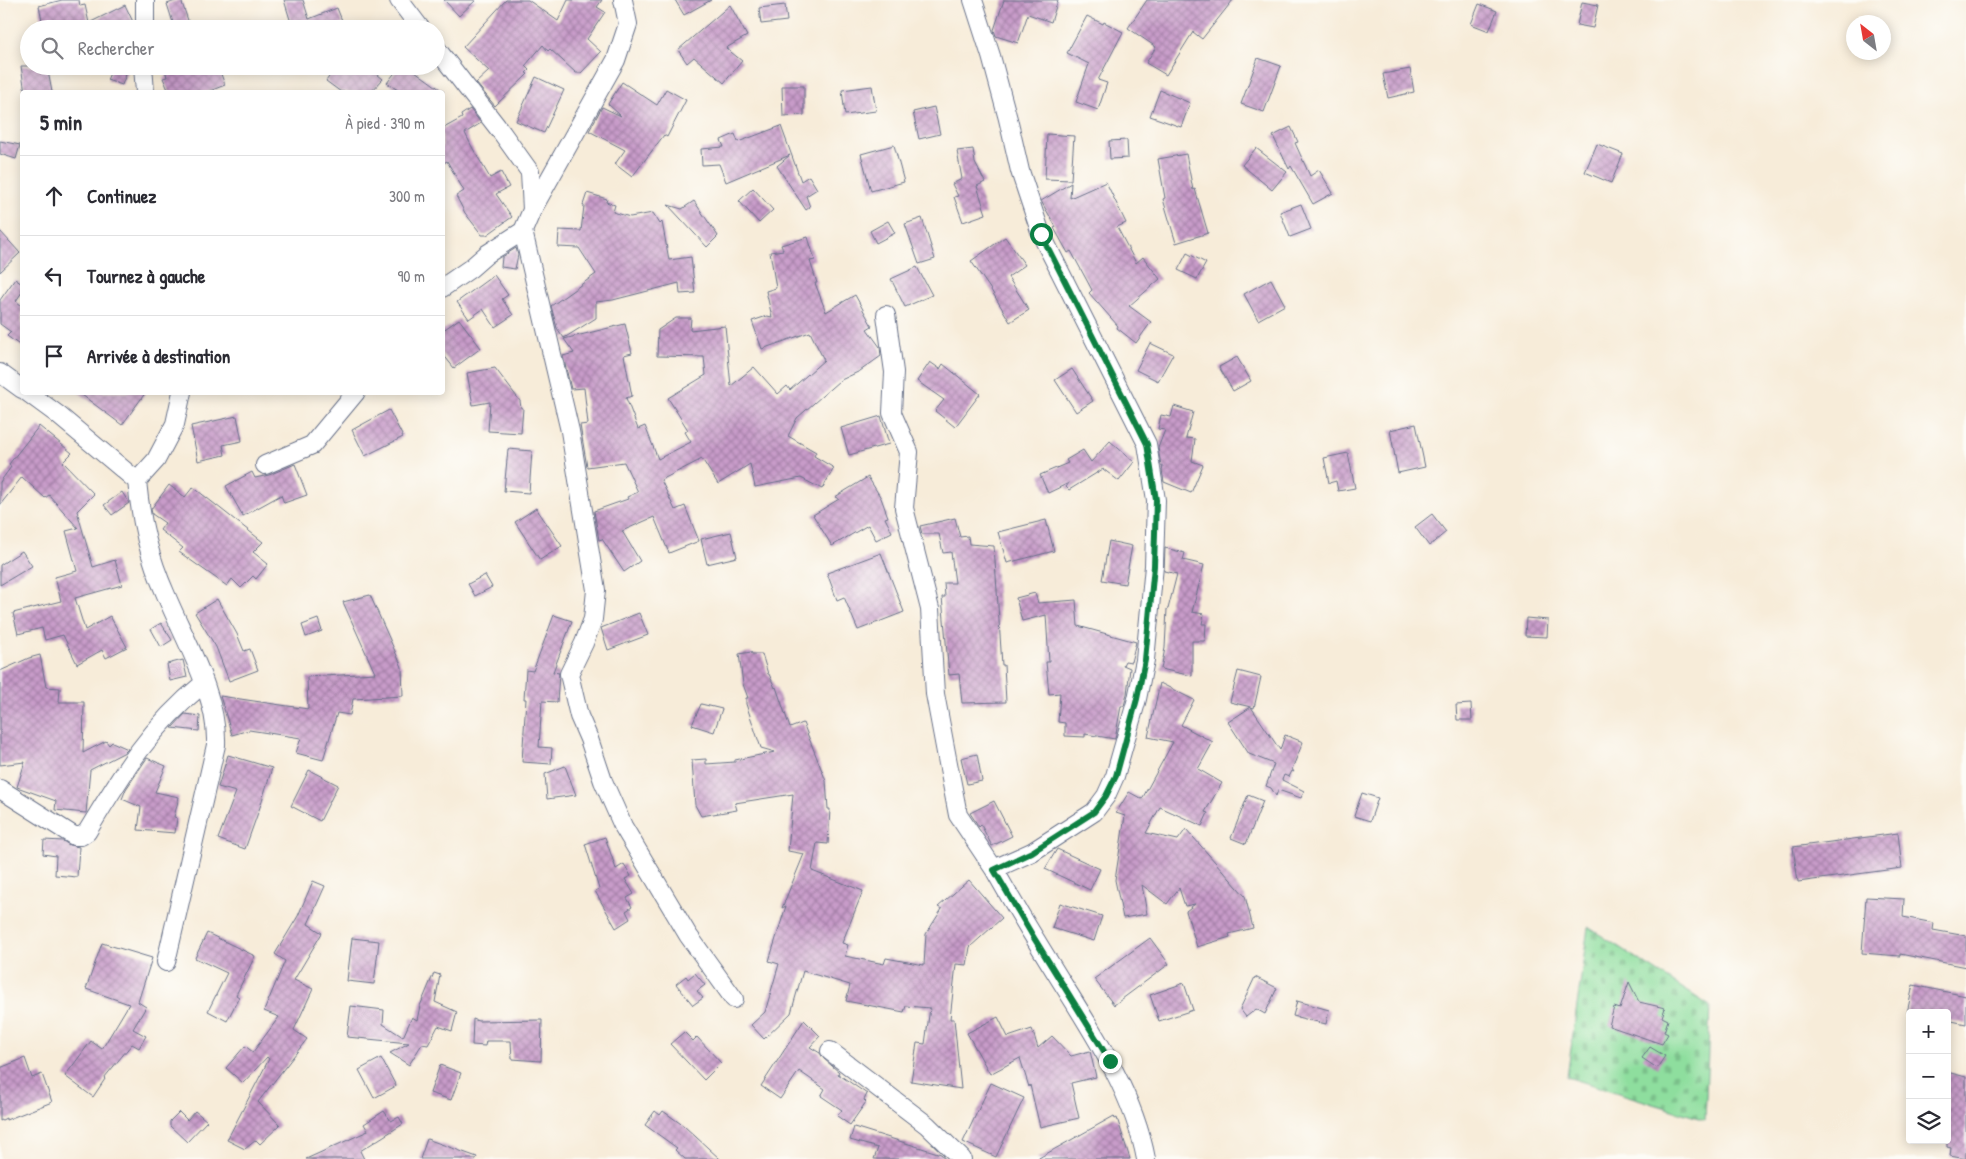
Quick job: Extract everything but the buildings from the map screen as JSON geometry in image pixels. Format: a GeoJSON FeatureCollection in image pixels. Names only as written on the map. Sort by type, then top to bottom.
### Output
{"type":"FeatureCollection","features":[{"type":"Feature","properties":{"kind":"street"},"geometry":{"type":"LineString","coordinates":[[144,0],[145,20]]}},
{"type":"Feature","properties":{"kind":"street"},"geometry":{"type":"LineString","coordinates":[[399,0],[414,20]]}},
{"type":"Feature","properties":{"kind":"street"},"geometry":{"type":"LineString","coordinates":[[445,286],[487,254],[523,231],[532,210],[616,60],[628,24],[623,0]]}},
{"type":"Feature","properties":{"kind":"street"},"geometry":{"type":"LineString","coordinates":[[973,0],[991,56],[1020,171],[1041,234],[1147,444],[1156,500],[1154,566],[1145,660],[1137,699],[1116,776],[1106,796],[1094,812],[1032,852],[994,870]]}},
{"type":"Feature","properties":{"kind":"street"},"geometry":{"type":"LineString","coordinates":[[445,60],[530,172],[532,210]]}},
{"type":"Feature","properties":{"kind":"street"},"geometry":{"type":"LineString","coordinates":[[144,75],[145,90]]}},
{"type":"Feature","properties":{"kind":"street"},"geometry":{"type":"LineString","coordinates":[[523,231],[570,431],[596,590],[593,619],[569,674],[579,716],[603,781],[623,826],[688,935],[734,1000]]}},
{"type":"Feature","properties":{"kind":"street"},"geometry":{"type":"LineString","coordinates":[[886,316],[894,372],[892,413],[909,452],[904,508],[930,609],[935,694],[958,815],[994,870],[1110,1061],[1142,1140],[1146,1159]]}},
{"type":"Feature","properties":{"kind":"street"},"geometry":{"type":"LineString","coordinates":[[0,373],[20,388]]}},
{"type":"Feature","properties":{"kind":"street"},"geometry":{"type":"LineString","coordinates":[[31,395],[57,414],[137,481],[140,514],[148,549],[165,594],[204,683],[216,731],[216,745],[166,962]]}},
{"type":"Feature","properties":{"kind":"street"},"geometry":{"type":"LineString","coordinates":[[137,481],[156,460],[175,424],[181,395]]}},
{"type":"Feature","properties":{"kind":"street"},"geometry":{"type":"LineString","coordinates":[[265,465],[312,445],[354,395]]}},
{"type":"Feature","properties":{"kind":"street"},"geometry":{"type":"LineString","coordinates":[[0,789],[74,836],[81,836],[88,832],[140,748],[161,722],[204,683]]}},
{"type":"Feature","properties":{"kind":"street"},"geometry":{"type":"LineString","coordinates":[[830,1050],[927,1125],[962,1159]]}},
{"type":"Feature","properties":{"kind":"green space"},"geometry":{"type":"Polygon","coordinates":[[[1588,927],[1710,1006],[1705,1120],[1567,1077],[1588,927]]]}},
{"type":"Feature","properties":{"kind":"route"},"geometry":{"type":"LineString","coordinates":[[1041,234],[1147,444],[1156,500],[1154,566],[1145,660],[1137,699],[1116,776],[1106,796],[1094,812],[1032,852],[994,870],[1110,1061]]}}]}
